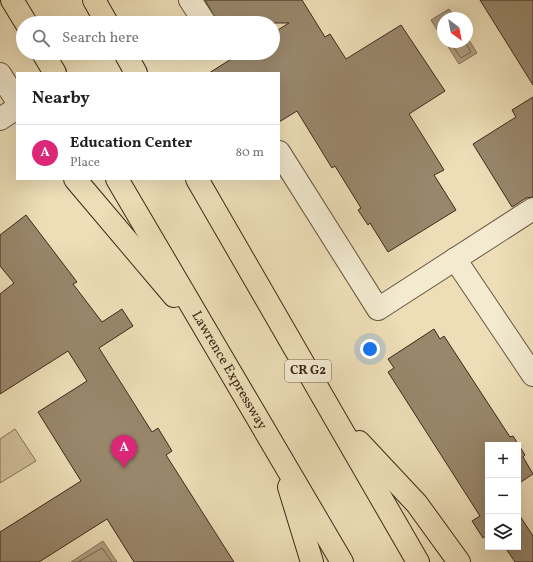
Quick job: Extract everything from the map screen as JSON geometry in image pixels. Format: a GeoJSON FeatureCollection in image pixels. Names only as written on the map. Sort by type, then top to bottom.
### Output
{"type":"FeatureCollection","features":[{"type":"Feature","properties":{"kind":"highway"},"geometry":{"type":"LineString","coordinates":[[12,0],[22,16]]}},
{"type":"Feature","properties":{"kind":"highway"},"geometry":{"type":"LineString","coordinates":[[94,0],[104,16]]}},
{"type":"Feature","properties":{"kind":"highway"},"geometry":{"type":"LineString","coordinates":[[47,60],[54,72]]}},
{"type":"Feature","properties":{"kind":"highway"},"geometry":{"type":"LineString","coordinates":[[129,60],[135,72]]}},
{"type":"Feature","properties":{"kind":"highway"},"geometry":{"type":"LineString","coordinates":[[76,180],[214,344]]}},
{"type":"Feature","properties":{"kind":"highway","name":"Lawrence Expressway"},"geometry":{"type":"LineString","coordinates":[[118,180],[276,447],[342,562]]}},
{"type":"Feature","properties":{"kind":"highway","name":"CR G2"},"geometry":{"type":"LineString","coordinates":[[198,180],[418,562]]}},
{"type":"Feature","properties":{"kind":"highway"},"geometry":{"type":"LineString","coordinates":[[335,418],[417,504],[459,562]]}},
{"type":"Feature","properties":{"kind":"highway"},"geometry":{"type":"LineString","coordinates":[[276,447],[312,562]]}},
{"type":"Feature","properties":{"kind":"street"},"geometry":{"type":"LineString","coordinates":[[190,0],[200,16]]}},
{"type":"Feature","properties":{"kind":"street"},"geometry":{"type":"LineString","coordinates":[[0,74],[16,99]]}},
{"type":"Feature","properties":{"kind":"street"},"geometry":{"type":"LineString","coordinates":[[0,119],[16,109]]}},
{"type":"Feature","properties":{"kind":"street"},"geometry":{"type":"LineString","coordinates":[[280,154],[378,309],[533,209]]}},
{"type":"Feature","properties":{"kind":"street"},"geometry":{"type":"LineString","coordinates":[[455,259],[533,375]]}},
{"type":"Feature","properties":{"kind":"shaded area"},"geometry":{"type":"Polygon","coordinates":[[[15,429],[36,461],[0,483],[0,439],[15,429]]]}},
{"type":"Feature","properties":{"kind":"water"},"geometry":{"type":"Polygon","coordinates":[[[449,9],[451,12],[444,12],[449,9]]]}},
{"type":"Feature","properties":{"kind":"water"},"geometry":{"type":"Polygon","coordinates":[[[437,16],[437,30],[431,20],[437,16]]]}},
{"type":"Feature","properties":{"kind":"water"},"geometry":{"type":"Polygon","coordinates":[[[473,47],[477,53],[459,64],[449,48],[473,48],[473,47]]]}},
{"type":"Feature","properties":{"kind":"water"},"geometry":{"type":"Polygon","coordinates":[[[103,541],[117,562],[71,562],[103,541]]]}},
{"type":"Feature","properties":{"kind":"building"},"geometry":{"type":"Polygon","coordinates":[[[205,0],[302,0],[325,37],[330,34],[346,59],[401,25],[445,91],[409,114],[444,170],[434,175],[456,210],[388,252],[370,223],[368,225],[358,210],[361,208],[335,166],[332,168],[297,111],[280,121],[280,72],[211,72],[230,60],[280,60],[280,29],[289,23],[280,23],[280,16],[214,16],[205,0]]]}},
{"type":"Feature","properties":{"kind":"building"},"geometry":{"type":"Polygon","coordinates":[[[480,0],[533,0],[533,85],[480,0]]]}},
{"type":"Feature","properties":{"kind":"building"},"geometry":{"type":"Polygon","coordinates":[[[533,97],[533,197],[526,198],[512,207],[473,144],[516,117],[512,110],[533,97]]]}},
{"type":"Feature","properties":{"kind":"building"},"geometry":{"type":"Polygon","coordinates":[[[26,215],[77,282],[73,284],[102,322],[122,309],[133,326],[99,348],[152,432],[158,428],[172,451],[166,455],[234,562],[134,562],[107,519],[39,562],[0,562],[0,532],[81,481],[38,412],[87,381],[68,351],[0,394],[0,294],[14,283],[0,266],[0,235],[26,215]]]}},
{"type":"Feature","properties":{"kind":"building"},"geometry":{"type":"Polygon","coordinates":[[[434,329],[440,339],[444,336],[510,437],[513,436],[517,442],[485,442],[485,536],[483,538],[472,521],[480,516],[388,372],[394,368],[388,359],[434,329]]]}},
{"type":"Feature","properties":{"kind":"building"},"geometry":{"type":"Polygon","coordinates":[[[521,449],[525,455],[523,457],[533,474],[521,482],[521,449]]]}},
{"type":"Feature","properties":{"kind":"building"},"geometry":{"type":"Polygon","coordinates":[[[521,518],[533,536],[533,562],[515,562],[507,550],[521,550],[521,518]]]}},
{"type":"Feature","properties":{"kind":"place","name":"Education Center"},"geometry":{"type":"Point","coordinates":[124,468]}}]}
